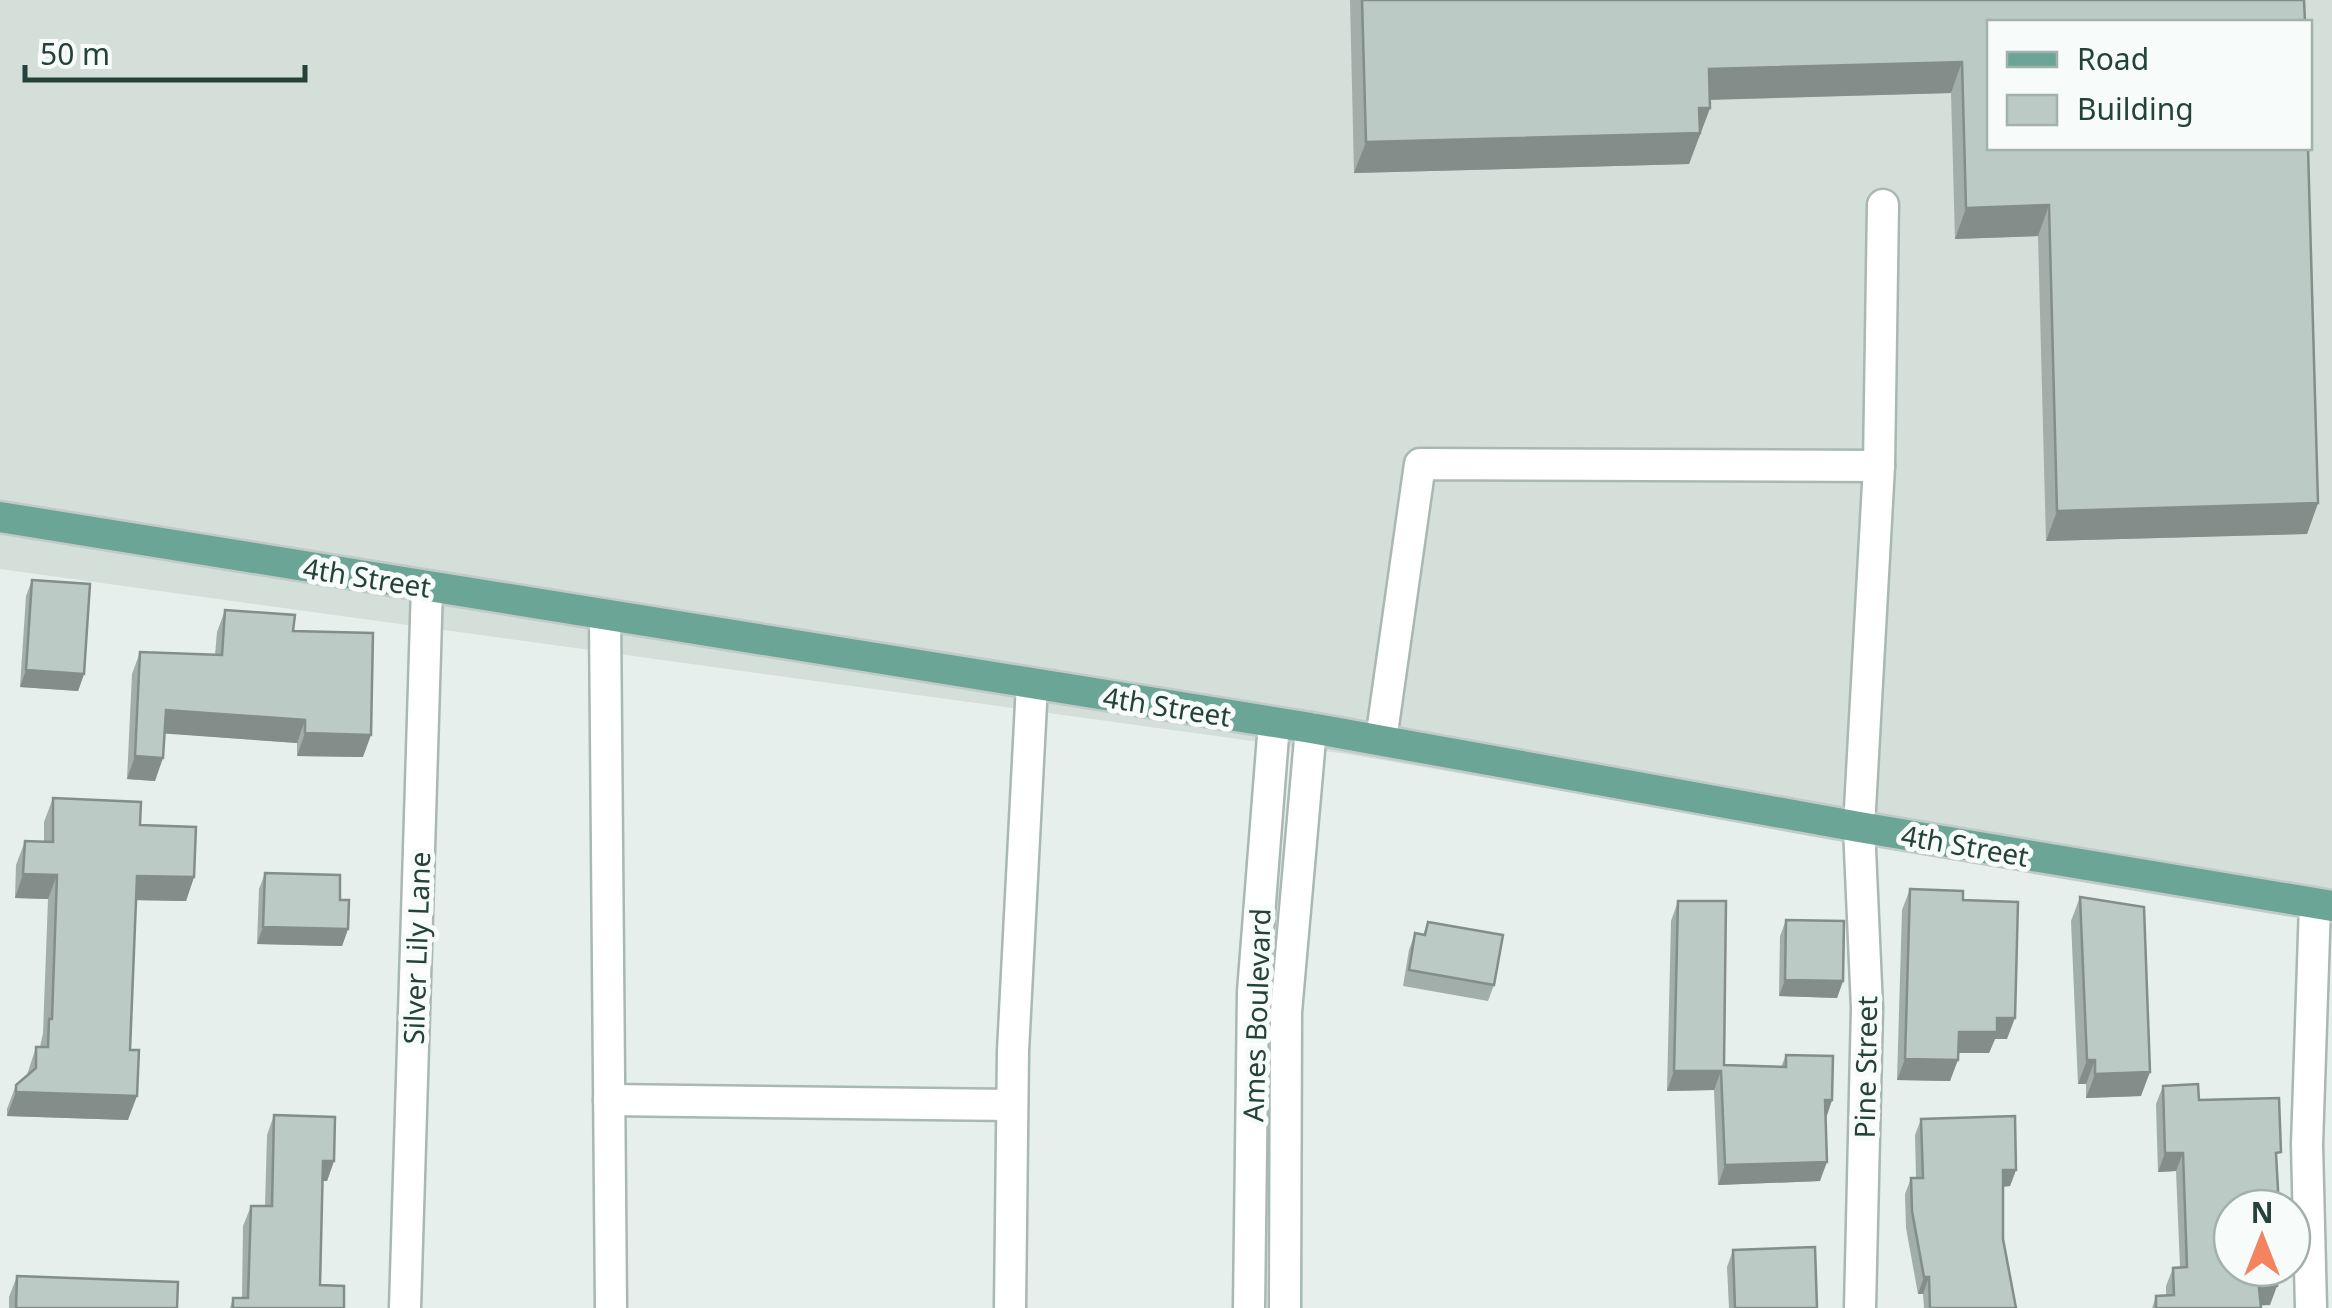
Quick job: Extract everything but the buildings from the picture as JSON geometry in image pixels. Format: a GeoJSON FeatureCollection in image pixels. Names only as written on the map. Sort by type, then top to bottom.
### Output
{"type":"FeatureCollection","features":[{"type":"Feature","properties":{"kind":"main road","name":"4th Street"},"geometry":{"type":"LineString","coordinates":[[0,517],[1311,728],[1859,827],[2324,905]]}},
{"type":"Feature","properties":{"kind":"street","name":"Pine Street"},"geometry":{"type":"LineString","coordinates":[[1860,1308],[1867,1008],[1859,827],[1879,466],[1883,204]]}},
{"type":"Feature","properties":{"kind":"street"},"geometry":{"type":"LineString","coordinates":[[1381,740],[1420,464],[1879,466]]}},
{"type":"Feature","properties":{"kind":"street","name":"Silver Lily Lane"},"geometry":{"type":"LineString","coordinates":[[406,1308],[426,587]]}},
{"type":"Feature","properties":{"kind":"street"},"geometry":{"type":"LineString","coordinates":[[605,616],[611,1308]]}},
{"type":"Feature","properties":{"kind":"street"},"geometry":{"type":"LineString","coordinates":[[1010,1308],[1012,1105],[1025,762],[1032,684]]}},
{"type":"Feature","properties":{"kind":"street","name":"Ames Boulevard"},"geometry":{"type":"LineString","coordinates":[[1249,1308],[1254,992],[1274,723]]}},
{"type":"Feature","properties":{"kind":"street","name":"Ames Boulevard"},"geometry":{"type":"LineString","coordinates":[[1285,1308],[1286,1012],[1311,728]]}},
{"type":"Feature","properties":{"kind":"street"},"geometry":{"type":"LineString","coordinates":[[2311,1308],[2307,1145],[2324,905]]}},
{"type":"Feature","properties":{"kind":"street"},"geometry":{"type":"LineString","coordinates":[[610,1100],[1012,1105]]}},
{"type":"Feature","properties":{"kind":"shaded area"},"geometry":{"type":"Polygon","coordinates":[[[0,0],[2332,0],[2332,923],[1347,754],[0,569],[0,0]]]}}]}
